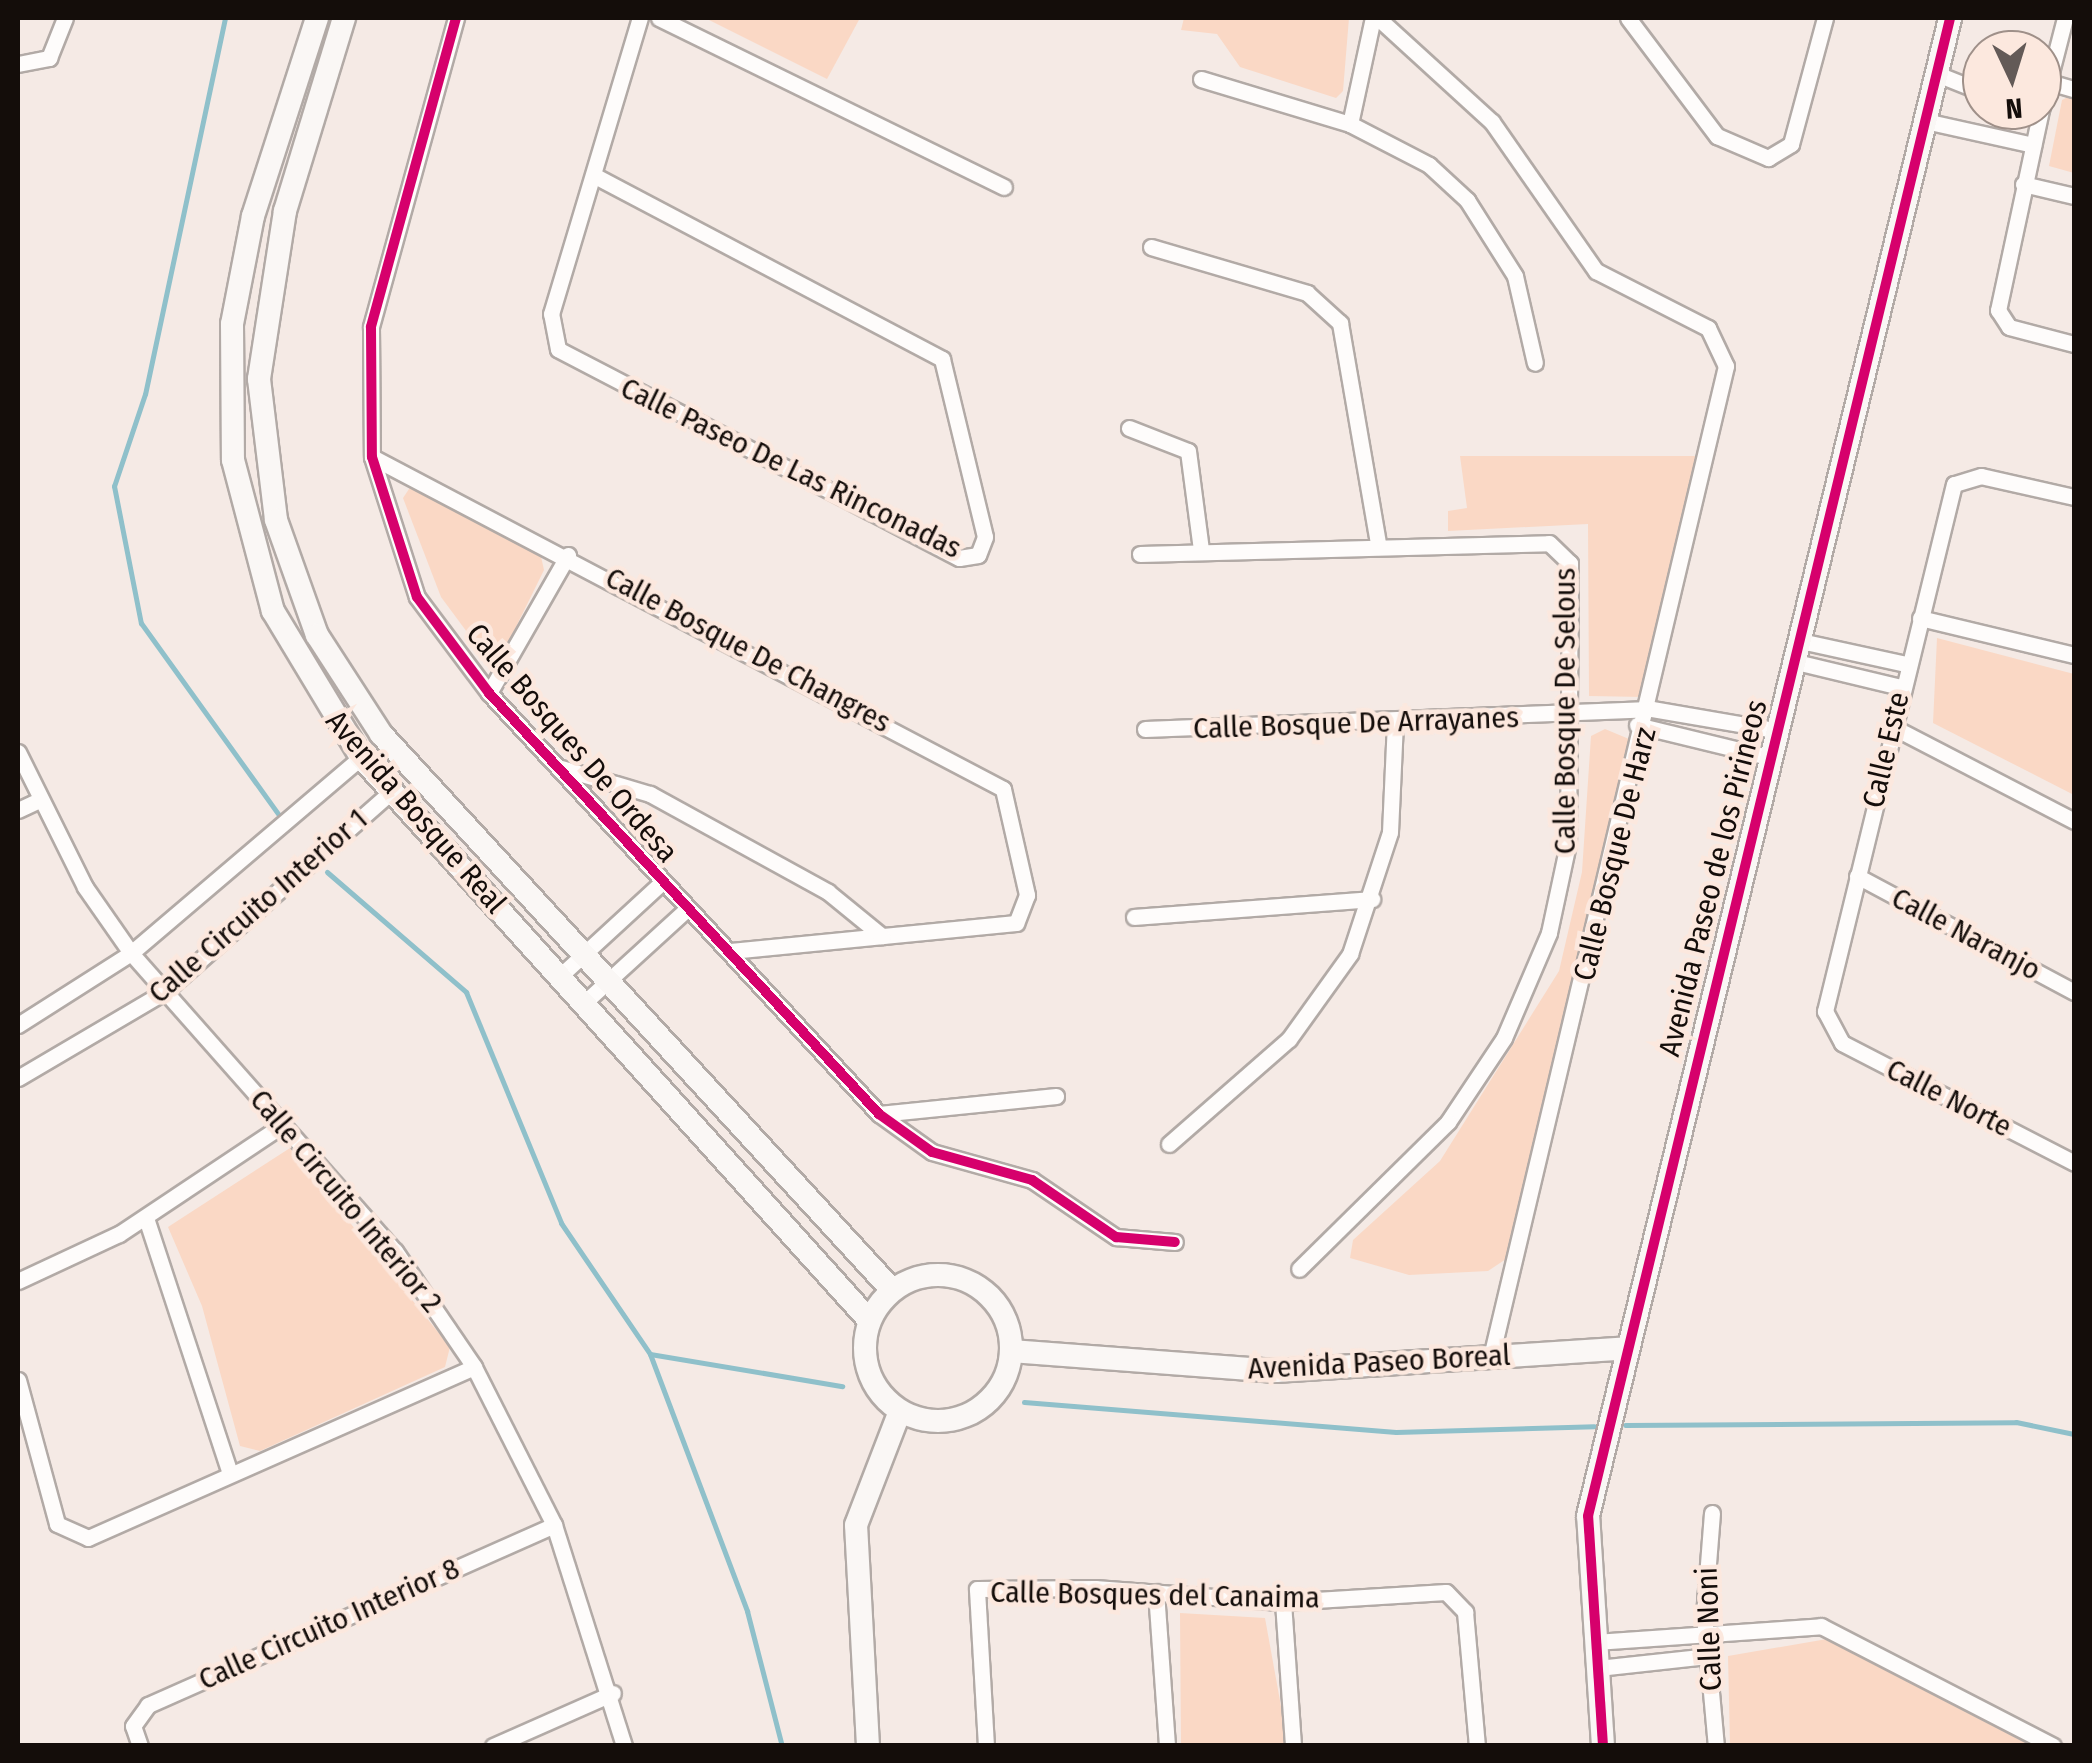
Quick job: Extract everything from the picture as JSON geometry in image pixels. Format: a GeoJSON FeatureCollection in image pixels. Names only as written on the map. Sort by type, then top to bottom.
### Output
{"type":"FeatureCollection","features":[{"type":"Feature","properties":{"kind":"main road"},"geometry":{"type":"LineString","coordinates":[[316,20],[342,25]]}},
{"type":"Feature","properties":{"kind":"main road","name":"Avenida Bosque Real"},"geometry":{"type":"LineString","coordinates":[[316,20],[240,264],[228,382],[242,512],[273,611],[360,758],[870,1320]]}},
{"type":"Feature","properties":{"kind":"main road","name":"Avenida Paseo de los Pirineos"},"geometry":{"type":"LineString","coordinates":[[1603,1746],[1588,1516],[1768,757],[1950,22]]}},
{"type":"Feature","properties":{"kind":"main road","name":"Avenida Bosque Real"},"geometry":{"type":"LineString","coordinates":[[342,25],[265,310],[262,434],[284,550],[317,634],[381,734],[892,1290]]}},
{"type":"Feature","properties":{"kind":"main road"},"geometry":{"type":"LineString","coordinates":[[927,1275],[970,1281],[1001,1310],[1012,1351],[982,1406],[941,1421],[900,1411],[865,1360],[870,1320],[892,1290],[927,1275]]}},
{"type":"Feature","properties":{"kind":"main road","name":"Avenida Paseo Boreal"},"geometry":{"type":"LineString","coordinates":[[1012,1351],[1276,1371],[1627,1348]]}},
{"type":"Feature","properties":{"kind":"main road"},"geometry":{"type":"LineString","coordinates":[[868,1746],[856,1524],[900,1411]]}},
{"type":"Feature","properties":{"kind":"street"},"geometry":{"type":"LineString","coordinates":[[18,64],[49,58],[65,18]]}},
{"type":"Feature","properties":{"kind":"street","name":"Calle Bosques De Ordesa"},"geometry":{"type":"LineString","coordinates":[[456,18],[383,257],[367,394],[372,457],[411,584],[489,693],[879,1114],[932,1152],[1032,1180],[1116,1237],[1174,1242]]}},
{"type":"Feature","properties":{"kind":"street","name":"Calle Paseo De Las Rinconadas"},"geometry":{"type":"LineString","coordinates":[[597,177],[942,358],[985,537],[978,555],[960,558],[558,349],[551,314],[597,177],[640,18]]}},
{"type":"Feature","properties":{"kind":"street"},"geometry":{"type":"LineString","coordinates":[[659,18],[1004,187]]}},
{"type":"Feature","properties":{"kind":"street"},"geometry":{"type":"LineString","coordinates":[[1350,124],[1375,18]]}},
{"type":"Feature","properties":{"kind":"street","name":"Calle Bosque De Harz"},"geometry":{"type":"LineString","coordinates":[[1375,18],[1492,122],[1596,271],[1708,328],[1724,349],[1710,462],[1491,1357]]}},
{"type":"Feature","properties":{"kind":"street"},"geometry":{"type":"LineString","coordinates":[[1628,18],[1643,25],[1718,136],[1777,157],[1791,144],[1826,18]]}},
{"type":"Feature","properties":{"kind":"street"},"geometry":{"type":"LineString","coordinates":[[1937,74],[1962,84]]}},
{"type":"Feature","properties":{"kind":"street"},"geometry":{"type":"LineString","coordinates":[[1201,79],[1350,124],[1402,147],[1467,200],[1515,276],[1534,363]]}},
{"type":"Feature","properties":{"kind":"street"},"geometry":{"type":"LineString","coordinates":[[1926,122],[2032,146]]}},
{"type":"Feature","properties":{"kind":"street"},"geometry":{"type":"LineString","coordinates":[[2034,130],[2001,318],[2074,344]]}},
{"type":"Feature","properties":{"kind":"street"},"geometry":{"type":"LineString","coordinates":[[2023,184],[2074,196]]}},
{"type":"Feature","properties":{"kind":"street"},"geometry":{"type":"LineString","coordinates":[[1151,247],[1306,293],[1340,323],[1378,544]]}},
{"type":"Feature","properties":{"kind":"street"},"geometry":{"type":"LineString","coordinates":[[1129,428],[1188,451],[1201,550]]}},
{"type":"Feature","properties":{"kind":"street","name":"Calle Bosque De Changres"},"geometry":{"type":"LineString","coordinates":[[372,457],[568,554],[994,780],[1011,811],[1023,916],[1008,926],[882,936]]}},
{"type":"Feature","properties":{"kind":"street","name":"Calle Este"},"geometry":{"type":"LineString","coordinates":[[1827,1028],[1900,686],[1961,478],[2074,497]]}},
{"type":"Feature","properties":{"kind":"street","name":"Calle Bosque De Selous"},"geometry":{"type":"LineString","coordinates":[[1140,554],[1378,544],[1563,549],[1570,717],[1561,886],[1504,1038],[1424,1149],[1298,1269]]}},
{"type":"Feature","properties":{"kind":"street"},"geometry":{"type":"LineString","coordinates":[[489,693],[568,554]]}},
{"type":"Feature","properties":{"kind":"street"},"geometry":{"type":"LineString","coordinates":[[1920,618],[2074,655]]}},
{"type":"Feature","properties":{"kind":"street"},"geometry":{"type":"LineString","coordinates":[[1794,651],[1906,664]]}},
{"type":"Feature","properties":{"kind":"street"},"geometry":{"type":"LineString","coordinates":[[1794,651],[1900,686]]}},
{"type":"Feature","properties":{"kind":"street","name":"Calle Bosque De Arrayanes"},"geometry":{"type":"LineString","coordinates":[[1145,728],[1628,716],[1652,709],[1775,730]]}},
{"type":"Feature","properties":{"kind":"street"},"geometry":{"type":"LineString","coordinates":[[1628,716],[1644,732],[1768,757]]}},
{"type":"Feature","properties":{"kind":"street"},"geometry":{"type":"LineString","coordinates":[[1168,1144],[1301,1025],[1334,983],[1372,899],[1390,832],[1395,722]]}},
{"type":"Feature","properties":{"kind":"street"},"geometry":{"type":"LineString","coordinates":[[1893,727],[2074,822]]}},
{"type":"Feature","properties":{"kind":"street","name":"Calle Circuito Interior 2"},"geometry":{"type":"LineString","coordinates":[[18,752],[38,800],[131,953],[395,1251],[474,1367],[554,1525],[613,1693],[624,1746]]}},
{"type":"Feature","properties":{"kind":"street","name":"Calle Circuito Interior 1"},"geometry":{"type":"LineString","coordinates":[[18,1024],[131,953],[360,758]]}},
{"type":"Feature","properties":{"kind":"street"},"geometry":{"type":"LineString","coordinates":[[561,768],[650,794],[828,892],[882,936]]}},
{"type":"Feature","properties":{"kind":"street","name":"Calle Circuito Interior 1"},"geometry":{"type":"LineString","coordinates":[[18,1078],[164,992],[392,791]]}},
{"type":"Feature","properties":{"kind":"street"},"geometry":{"type":"LineString","coordinates":[[18,810],[38,800]]}},
{"type":"Feature","properties":{"kind":"street","name":"Calle Naranjo"},"geometry":{"type":"LineString","coordinates":[[1857,876],[2074,992]]}},
{"type":"Feature","properties":{"kind":"street"},"geometry":{"type":"LineString","coordinates":[[560,976],[661,882]]}},
{"type":"Feature","properties":{"kind":"street"},"geometry":{"type":"LineString","coordinates":[[1134,917],[1372,899]]}},
{"type":"Feature","properties":{"kind":"street"},"geometry":{"type":"LineString","coordinates":[[585,1002],[687,909]]}},
{"type":"Feature","properties":{"kind":"street"},"geometry":{"type":"LineString","coordinates":[[730,951],[882,936]]}},
{"type":"Feature","properties":{"kind":"street","name":"Calle Norte"},"geometry":{"type":"LineString","coordinates":[[1827,1028],[2074,1163]]}},
{"type":"Feature","properties":{"kind":"street"},"geometry":{"type":"LineString","coordinates":[[879,1114],[1056,1096]]}},
{"type":"Feature","properties":{"kind":"street"},"geometry":{"type":"LineString","coordinates":[[18,1280],[146,1218],[284,1124]]}},
{"type":"Feature","properties":{"kind":"street"},"geometry":{"type":"LineString","coordinates":[[146,1218],[230,1474]]}},
{"type":"Feature","properties":{"kind":"street"},"geometry":{"type":"LineString","coordinates":[[18,1380],[67,1536],[99,1535],[474,1367]]}},
{"type":"Feature","properties":{"kind":"street","name":"Calle Noni"},"geometry":{"type":"LineString","coordinates":[[1712,1513],[1706,1636],[1716,1746]]}},
{"type":"Feature","properties":{"kind":"street","name":"Calle Circuito Interior 8"},"geometry":{"type":"LineString","coordinates":[[140,1746],[133,1726],[148,1705],[554,1525]]}},
{"type":"Feature","properties":{"kind":"street","name":"Calle Bosques del Canaima"},"geometry":{"type":"LineString","coordinates":[[986,1746],[976,1589],[1156,1592],[1284,1602],[1455,1596],[1465,1612],[1477,1746]]}},
{"type":"Feature","properties":{"kind":"street"},"geometry":{"type":"LineString","coordinates":[[1156,1592],[1167,1746]]}},
{"type":"Feature","properties":{"kind":"street"},"geometry":{"type":"LineString","coordinates":[[1284,1602],[1293,1746]]}},
{"type":"Feature","properties":{"kind":"street"},"geometry":{"type":"LineString","coordinates":[[1595,1642],[1821,1626],[2053,1746]]}},
{"type":"Feature","properties":{"kind":"street"},"geometry":{"type":"LineString","coordinates":[[1598,1668],[1708,1656]]}},
{"type":"Feature","properties":{"kind":"street"},"geometry":{"type":"LineString","coordinates":[[493,1746],[613,1693]]}},
{"type":"Feature","properties":{"kind":"shaded area"},"geometry":{"type":"Polygon","coordinates":[[[705,18],[860,18],[827,79],[705,18]]]}},
{"type":"Feature","properties":{"kind":"shaded area"},"geometry":{"type":"Polygon","coordinates":[[[1184,18],[1349,18],[1343,91],[1336,98],[1240,67],[1217,34],[1181,30],[1184,18]]]}},
{"type":"Feature","properties":{"kind":"shaded area"},"geometry":{"type":"Polygon","coordinates":[[[2074,94],[2074,173],[2049,166],[2056,130],[2062,130],[2062,100],[2074,94]]]}},
{"type":"Feature","properties":{"kind":"shaded area"},"geometry":{"type":"Polygon","coordinates":[[[1460,456],[1705,456],[1644,697],[1589,696],[1588,524],[1448,531],[1448,511],[1467,508],[1460,456]]]}},
{"type":"Feature","properties":{"kind":"shaded area"},"geometry":{"type":"Polygon","coordinates":[[[411,486],[540,552],[544,570],[504,651],[484,655],[441,597],[403,498],[411,486]]]}},
{"type":"Feature","properties":{"kind":"shaded area"},"geometry":{"type":"Polygon","coordinates":[[[1937,638],[2074,674],[2074,795],[1933,723],[1937,638]]]}},
{"type":"Feature","properties":{"kind":"shaded area"},"geometry":{"type":"Polygon","coordinates":[[[1605,729],[1629,739],[1628,754],[1506,1259],[1488,1271],[1409,1275],[1350,1258],[1353,1240],[1440,1161],[1559,971],[1582,872],[1591,736],[1605,729]]]}},
{"type":"Feature","properties":{"kind":"shaded area"},"geometry":{"type":"Polygon","coordinates":[[[290,1148],[450,1347],[445,1367],[260,1451],[240,1446],[202,1306],[168,1227],[290,1148]]]}},
{"type":"Feature","properties":{"kind":"shaded area"},"geometry":{"type":"Polygon","coordinates":[[[1180,1613],[1265,1618],[1288,1745],[1181,1745],[1180,1613]]]}},
{"type":"Feature","properties":{"kind":"shaded area"},"geometry":{"type":"Polygon","coordinates":[[[1827,1639],[2031,1745],[1730,1745],[1728,1656],[1827,1639]]]}},
{"type":"Feature","properties":{"kind":"waterway"},"geometry":{"type":"LineString","coordinates":[[225,18],[145,394],[114,486],[141,623],[278,814]]}},
{"type":"Feature","properties":{"kind":"waterway"},"geometry":{"type":"LineString","coordinates":[[327,872],[466,992],[561,1223],[650,1354],[747,1611],[782,1746]]}},
{"type":"Feature","properties":{"kind":"waterway"},"geometry":{"type":"LineString","coordinates":[[650,1354],[842,1386]]}},
{"type":"Feature","properties":{"kind":"waterway"},"geometry":{"type":"LineString","coordinates":[[1024,1402],[1396,1432],[1594,1426]]}},
{"type":"Feature","properties":{"kind":"waterway"},"geometry":{"type":"LineString","coordinates":[[1625,1425],[2016,1422],[2074,1434]]}},
{"type":"Feature","properties":{"kind":"cycle path"},"geometry":{"type":"LineString","coordinates":[[456,18],[371,327],[372,457],[417,597],[489,693],[879,1114],[932,1152],[1032,1180],[1116,1237],[1175,1242]]}},
{"type":"Feature","properties":{"kind":"cycle path"},"geometry":{"type":"LineString","coordinates":[[1603,1746],[1588,1516],[1950,18]]}}]}
